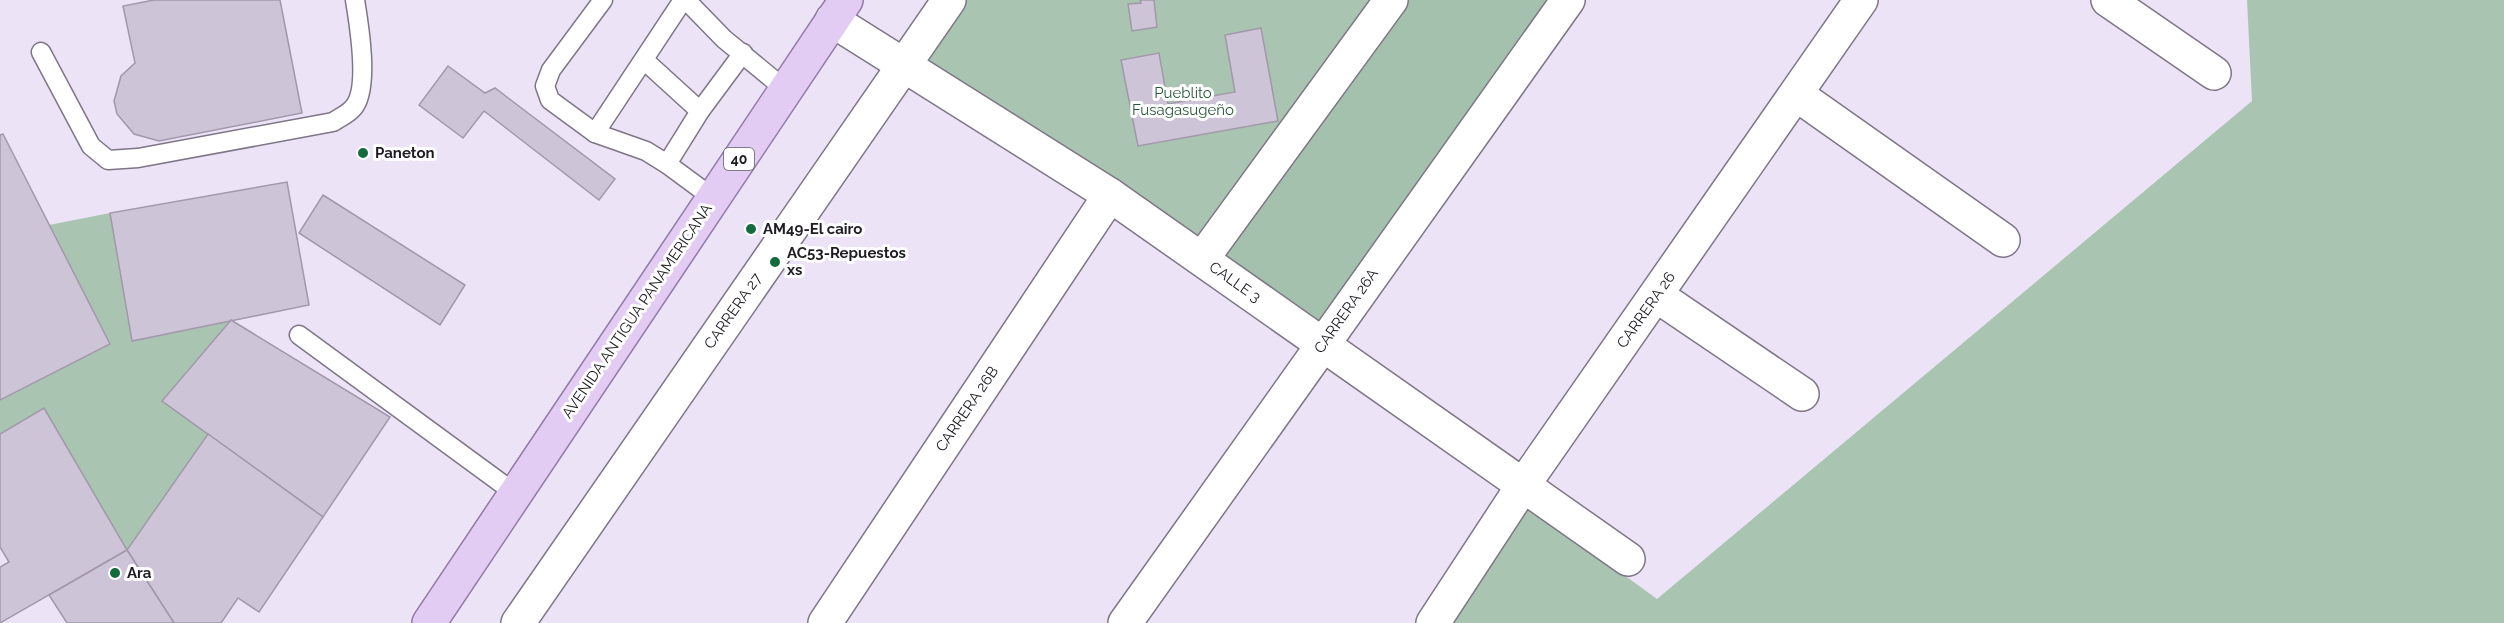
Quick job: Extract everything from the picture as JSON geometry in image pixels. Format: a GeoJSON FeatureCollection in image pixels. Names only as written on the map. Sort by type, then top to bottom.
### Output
{"type":"FeatureCollection","features":[{"type":"Feature","properties":{"kind":"main road","name":"AVENIDA ANTIGUA PANAMERICANA"},"geometry":{"type":"LineString","coordinates":[[429,623],[839,10]]}},
{"type":"Feature","properties":{"kind":"street","name":"CARRERA 27"},"geometry":{"type":"LineString","coordinates":[[518,623],[949,0]]}},
{"type":"Feature","properties":{"kind":"street"},"geometry":{"type":"LineString","coordinates":[[1202,259],[1391,0]]}},
{"type":"Feature","properties":{"kind":"street","name":"CARRERA 26A"},"geometry":{"type":"LineString","coordinates":[[1125,623],[1568,0]]}},
{"type":"Feature","properties":{"kind":"street","name":"CARRERA 26"},"geometry":{"type":"LineString","coordinates":[[1433,623],[1524,484],[1861,0]]}},
{"type":"Feature","properties":{"kind":"street"},"geometry":{"type":"LineString","coordinates":[[2108,0],[2214,73]]}},
{"type":"Feature","properties":{"kind":"street","name":"CALLE 3"},"geometry":{"type":"LineString","coordinates":[[839,10],[904,65],[1110,195],[1628,559]]}},
{"type":"Feature","properties":{"kind":"street"},"geometry":{"type":"LineString","coordinates":[[1796,94],[2003,240]]}},
{"type":"Feature","properties":{"kind":"street","name":"CARRERA 26B"},"geometry":{"type":"LineString","coordinates":[[825,623],[1110,195]]}},
{"type":"Feature","properties":{"kind":"street"},"geometry":{"type":"LineString","coordinates":[[1656,295],[1803,394]]}},
{"type":"Feature","properties":{"kind":"lane"},"geometry":{"type":"LineString","coordinates":[[41,52],[91,146],[108,160],[138,158],[333,122],[354,107],[362,79],[360,30],[355,0]]}},
{"type":"Feature","properties":{"kind":"lane"},"geometry":{"type":"LineString","coordinates":[[603,0],[551,70],[545,86],[550,99],[595,133],[646,151],[713,198]]}},
{"type":"Feature","properties":{"kind":"lane"},"geometry":{"type":"LineString","coordinates":[[595,133],[685,0],[724,39],[786,90]]}},
{"type":"Feature","properties":{"kind":"lane"},"geometry":{"type":"LineString","coordinates":[[667,164],[700,111],[743,53]]}},
{"type":"Feature","properties":{"kind":"lane"},"geometry":{"type":"LineString","coordinates":[[644,60],[700,111]]}},
{"type":"Feature","properties":{"kind":"lane"},"geometry":{"type":"LineString","coordinates":[[299,335],[516,494]]}},
{"type":"Feature","properties":{"kind":"green space","name":"Pueblito Fusagasugeño"},"geometry":{"type":"Polygon","coordinates":[[[967,0],[1382,0],[1206,245],[925,61],[967,0]]]}},
{"type":"Feature","properties":{"kind":"green space"},"geometry":{"type":"Polygon","coordinates":[[[1382,0],[1550,0],[1319,323],[1206,245],[1382,0]]]}},
{"type":"Feature","properties":{"kind":"green space"},"geometry":{"type":"Polygon","coordinates":[[[2247,0],[2504,0],[2504,623],[1451,623],[1528,505],[1657,599],[2252,101],[2247,0]]]}},
{"type":"Feature","properties":{"kind":"green space"},"geometry":{"type":"Polygon","coordinates":[[[110,213],[132,341],[231,320],[163,400],[208,434],[127,550],[44,408],[0,434],[0,400],[110,343],[49,225],[110,213]]]}},
{"type":"Feature","properties":{"kind":"building"},"geometry":{"type":"Polygon","coordinates":[[[154,0],[280,0],[302,113],[159,141],[134,134],[117,114],[114,101],[121,76],[135,63],[123,6],[154,0]]]}},
{"type":"Feature","properties":{"kind":"building"},"geometry":{"type":"Polygon","coordinates":[[[1140,0],[1154,0],[1157,27],[1132,31],[1128,4],[1141,3],[1140,0]]]}},
{"type":"Feature","properties":{"kind":"building"},"geometry":{"type":"Polygon","coordinates":[[[1261,28],[1278,121],[1138,146],[1121,60],[1159,53],[1168,104],[1235,92],[1225,35],[1261,28]]]}},
{"type":"Feature","properties":{"kind":"building"},"geometry":{"type":"Polygon","coordinates":[[[448,66],[485,93],[495,88],[615,179],[599,200],[484,111],[463,138],[419,105],[448,66]]]}},
{"type":"Feature","properties":{"kind":"building"},"geometry":{"type":"Polygon","coordinates":[[[3,134],[110,344],[0,400],[0,135],[3,134]]]}},
{"type":"Feature","properties":{"kind":"building"},"geometry":{"type":"Polygon","coordinates":[[[287,182],[309,305],[132,341],[110,213],[287,182]]]}},
{"type":"Feature","properties":{"kind":"building"},"geometry":{"type":"Polygon","coordinates":[[[323,195],[465,285],[440,325],[299,233],[323,195]]]}},
{"type":"Feature","properties":{"kind":"building"},"geometry":{"type":"Polygon","coordinates":[[[231,320],[390,417],[323,517],[162,401],[231,320]]]}},
{"type":"Feature","properties":{"kind":"building"},"geometry":{"type":"Polygon","coordinates":[[[44,408],[127,550],[0,623],[0,567],[9,562],[0,547],[0,434],[44,408]]]}},
{"type":"Feature","properties":{"kind":"building"},"geometry":{"type":"Polygon","coordinates":[[[208,434],[323,517],[259,612],[238,598],[221,623],[174,623],[127,550],[208,434]]]}},
{"type":"Feature","properties":{"kind":"building","name":"Ara"},"geometry":{"type":"Polygon","coordinates":[[[127,550],[174,623],[67,623],[49,595],[127,550]]]}},
{"type":"Feature","properties":{"kind":"place","name":"Paneton"},"geometry":{"type":"Point","coordinates":[363,153]}},
{"type":"Feature","properties":{"kind":"place","name":"AM49-El cairo"},"geometry":{"type":"Point","coordinates":[751,229]}},
{"type":"Feature","properties":{"kind":"place","name":"AC53-Repuestos xs"},"geometry":{"type":"Point","coordinates":[775,262]}},
{"type":"Feature","properties":{"kind":"place","name":"Ara"},"geometry":{"type":"Point","coordinates":[115,573]}}]}
